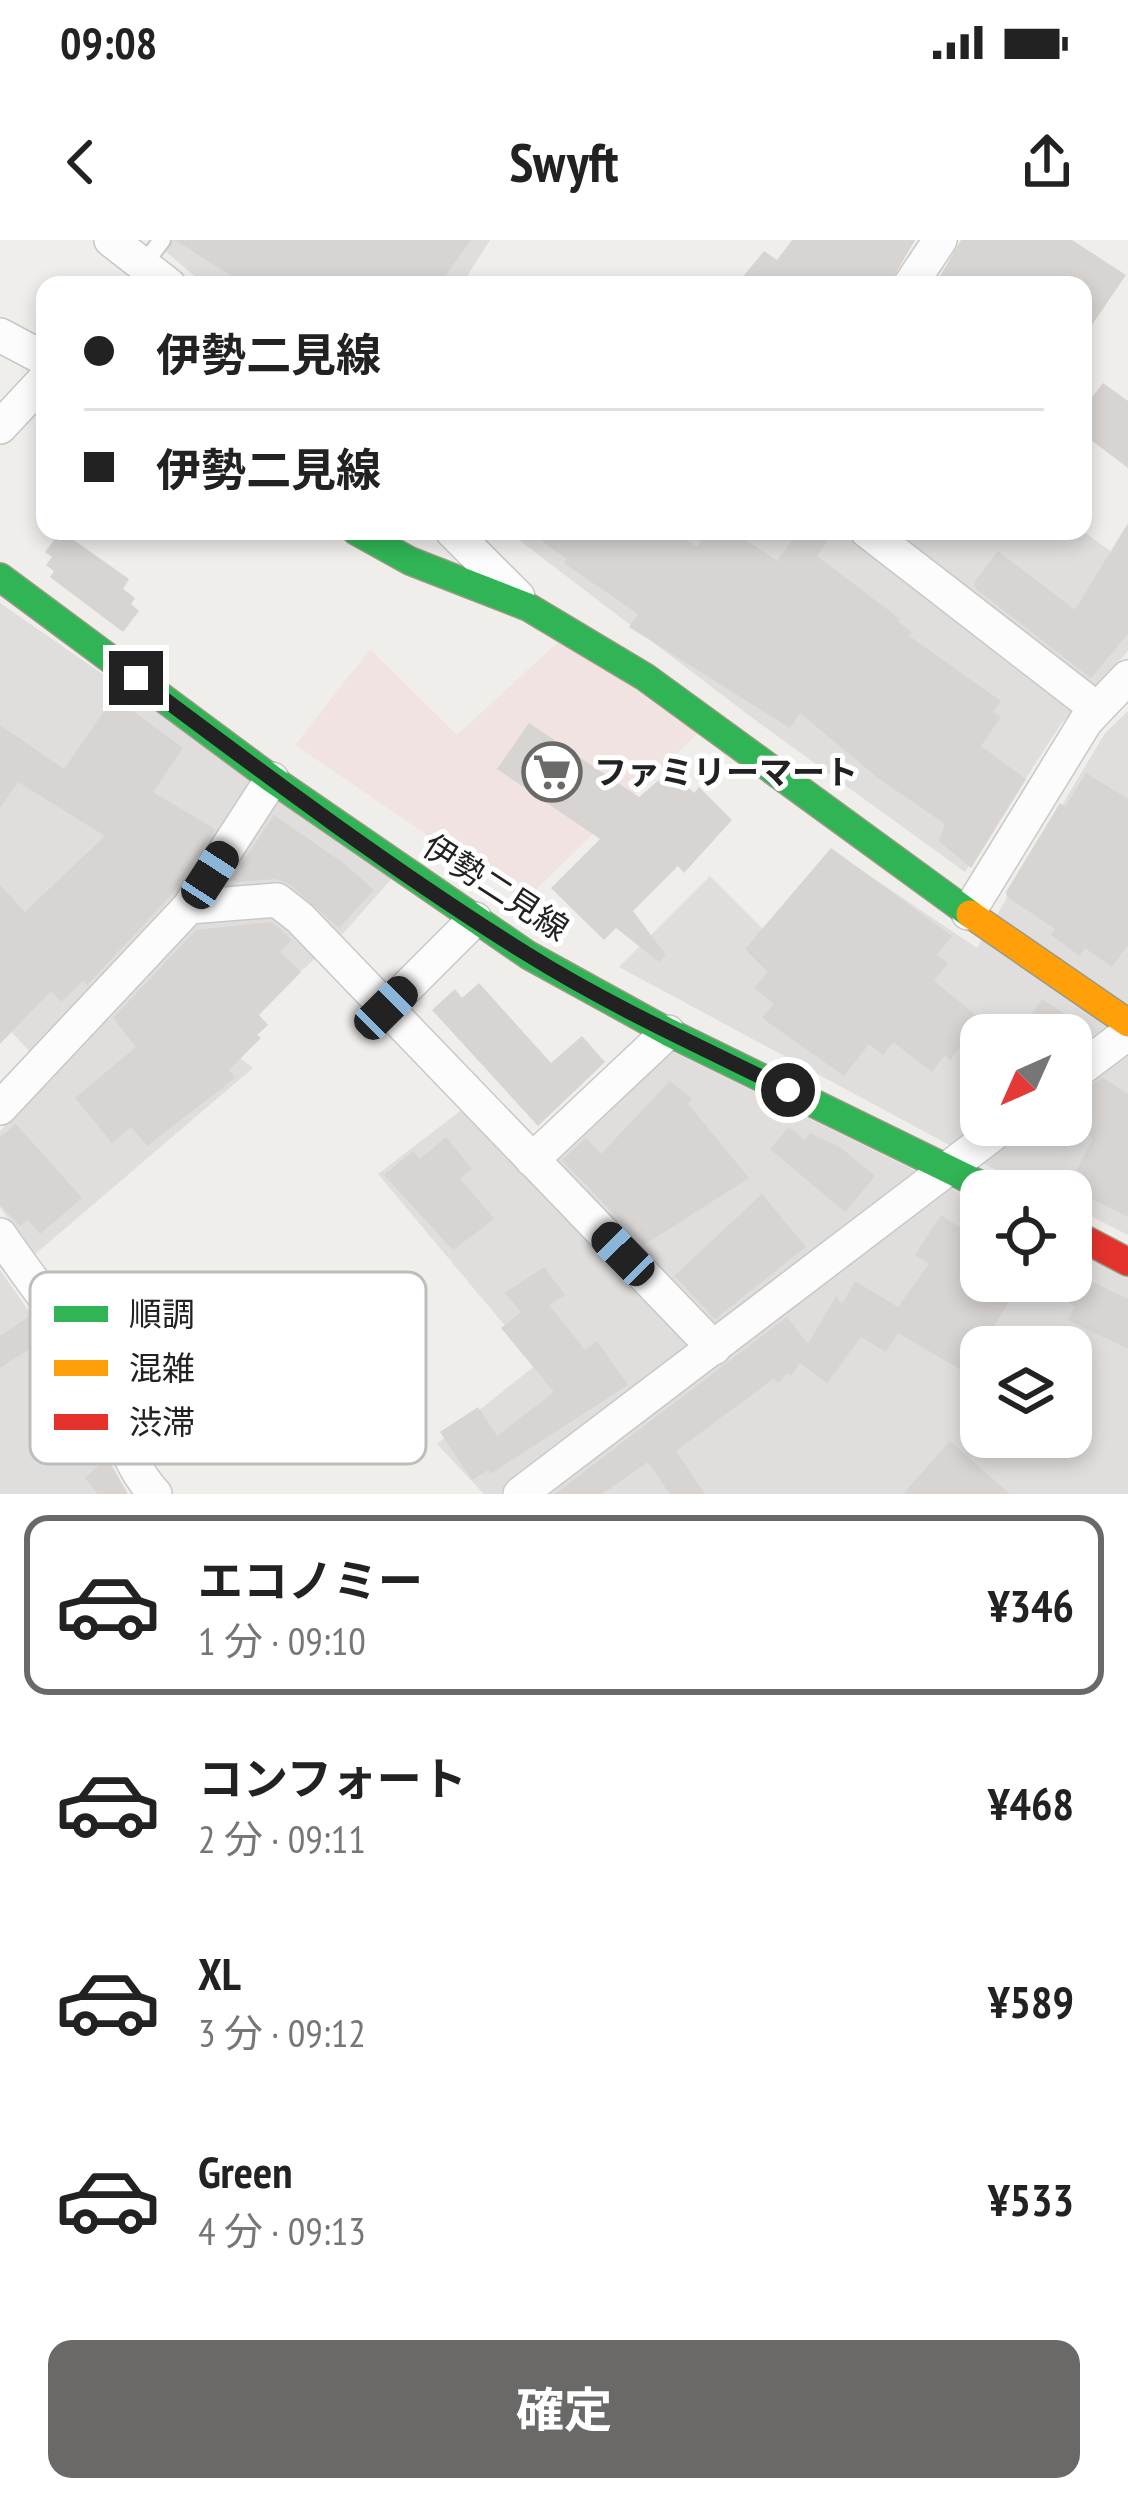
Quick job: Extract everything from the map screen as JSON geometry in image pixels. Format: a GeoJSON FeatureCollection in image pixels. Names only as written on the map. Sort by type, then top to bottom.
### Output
{"type":"FeatureCollection","features":[{"type":"Feature","properties":{"kind":"main road"},"geometry":{"type":"LineString","coordinates":[[372,540],[410,561],[528,607],[645,677],[968,913],[1128,1023]]}},
{"type":"Feature","properties":{"kind":"main road","name":"伊勢二見線"},"geometry":{"type":"LineString","coordinates":[[0,577],[272,779],[528,955],[668,1032],[960,1174]]}},
{"type":"Feature","properties":{"kind":"main road"},"geometry":{"type":"LineString","coordinates":[[1092,1243],[1128,1262]]}},
{"type":"Feature","properties":{"kind":"street"},"geometry":{"type":"LineString","coordinates":[[111,240],[150,268]]}},
{"type":"Feature","properties":{"kind":"street"},"geometry":{"type":"LineString","coordinates":[[916,276],[940,240]]}},
{"type":"Feature","properties":{"kind":"street"},"geometry":{"type":"LineString","coordinates":[[0,335],[36,353]]}},
{"type":"Feature","properties":{"kind":"street"},"geometry":{"type":"LineString","coordinates":[[0,427],[36,389]]}},
{"type":"Feature","properties":{"kind":"street"},"geometry":{"type":"LineString","coordinates":[[461,540],[528,607]]}},
{"type":"Feature","properties":{"kind":"street"},"geometry":{"type":"LineString","coordinates":[[879,540],[1097,709]]}},
{"type":"Feature","properties":{"kind":"street"},"geometry":{"type":"LineString","coordinates":[[968,913],[1097,709],[1128,677]]}},
{"type":"Feature","properties":{"kind":"street"},"geometry":{"type":"LineString","coordinates":[[0,1108],[189,907],[272,779]]}},
{"type":"Feature","properties":{"kind":"street"},"geometry":{"type":"LineString","coordinates":[[189,907],[278,900],[714,1348]]}},
{"type":"Feature","properties":{"kind":"street"},"geometry":{"type":"LineString","coordinates":[[386,1008],[476,919]]}},
{"type":"Feature","properties":{"kind":"street"},"geometry":{"type":"LineString","coordinates":[[532,1160],[668,1032]]}},
{"type":"Feature","properties":{"kind":"street"},"geometry":{"type":"LineString","coordinates":[[1092,1060],[1128,1033]]}},
{"type":"Feature","properties":{"kind":"street"},"geometry":{"type":"LineString","coordinates":[[520,1494],[978,1146]]}},
{"type":"Feature","properties":{"kind":"street"},"geometry":{"type":"LineString","coordinates":[[0,1235],[30,1279]]}},
{"type":"Feature","properties":{"kind":"street"},"geometry":{"type":"LineString","coordinates":[[134,1464],[154,1494]]}},
{"type":"Feature","properties":{"kind":"shaded area"},"geometry":{"type":"Polygon","coordinates":[[[152,240],[490,240],[467,276],[194,276],[152,240]]]}},
{"type":"Feature","properties":{"kind":"shaded area"},"geometry":{"type":"Polygon","coordinates":[[[1092,538],[1128,564],[1128,651],[1061,724],[965,872],[519,540],[1092,538]]]}},
{"type":"Feature","properties":{"kind":"shaded area"},"geometry":{"type":"Polygon","coordinates":[[[0,603],[394,876],[341,936],[220,1042],[253,1068],[34,1255],[0,1207],[0,1131],[54,1077],[0,1020],[0,603]]]}},
{"type":"Feature","properties":{"kind":"shaded area"},"geometry":{"type":"Polygon","coordinates":[[[561,639],[699,732],[524,901],[295,745],[370,649],[457,735],[561,639]]]}},
{"type":"Feature","properties":{"kind":"shaded area"},"geometry":{"type":"Polygon","coordinates":[[[1128,711],[1128,1235],[1092,1217],[1092,1170],[996,1170],[619,967],[710,876],[765,931],[845,859],[977,948],[1105,733],[1128,711]]]}},
{"type":"Feature","properties":{"kind":"shaded area"},"geometry":{"type":"Polygon","coordinates":[[[669,1050],[960,1193],[960,1302],[1092,1302],[1092,1257],[1128,1275],[1128,1494],[484,1494],[437,1444],[537,1364],[378,1174],[464,1108],[531,1181],[669,1050]]]}},
{"type":"Feature","properties":{"kind":"shaded area"},"geometry":{"type":"Polygon","coordinates":[[[0,1270],[30,1313],[30,1464],[103,1464],[107,1479],[121,1494],[0,1494],[0,1270]]]}},
{"type":"Feature","properties":{"kind":"building"},"geometry":{"type":"Polygon","coordinates":[[[175,240],[471,240],[445,276],[232,276],[175,240]]]}},
{"type":"Feature","properties":{"kind":"building"},"geometry":{"type":"Polygon","coordinates":[[[792,240],[915,240],[894,276],[743,276],[764,251],[777,260],[792,240]]]}},
{"type":"Feature","properties":{"kind":"building"},"geometry":{"type":"Polygon","coordinates":[[[961,240],[1072,240],[1126,275],[1092,325],[1092,276],[940,276],[961,240]]]}},
{"type":"Feature","properties":{"kind":"building"},"geometry":{"type":"Polygon","coordinates":[[[1103,383],[1128,401],[1128,468],[1092,441],[1092,397],[1103,383]]]}},
{"type":"Feature","properties":{"kind":"building"},"geometry":{"type":"Polygon","coordinates":[[[1128,523],[1128,634],[1091,678],[976,589],[974,583],[998,551],[1075,610],[1128,523]]]}},
{"type":"Feature","properties":{"kind":"building"},"geometry":{"type":"Polygon","coordinates":[[[54,540],[74,540],[129,579],[123,589],[135,598],[131,604],[139,611],[123,632],[50,577],[54,571],[46,565],[52,557],[45,552],[54,540]]]}},
{"type":"Feature","properties":{"kind":"building"},"geometry":{"type":"Polygon","coordinates":[[[541,540],[687,540],[697,547],[702,540],[746,540],[777,561],[792,540],[828,540],[817,556],[900,619],[912,632],[909,636],[1001,701],[993,712],[1001,717],[981,746],[1026,779],[971,868],[939,841],[945,824],[878,778],[800,713],[790,728],[629,627],[638,614],[564,563],[567,559],[541,540]]]}},
{"type":"Feature","properties":{"kind":"building"},"geometry":{"type":"Polygon","coordinates":[[[114,697],[183,748],[153,792],[215,829],[172,894],[87,985],[83,981],[61,1002],[51,991],[0,1044],[0,885],[25,912],[105,836],[18,782],[0,808],[0,725],[64,769],[114,697]]]}},
{"type":"Feature","properties":{"kind":"building"},"geometry":{"type":"Polygon","coordinates":[[[529,723],[639,797],[671,770],[694,793],[699,787],[732,820],[684,873],[678,866],[633,911],[666,955],[659,962],[616,928],[604,940],[551,888],[600,839],[497,769],[529,723]]]}},
{"type":"Feature","properties":{"kind":"building"},"geometry":{"type":"Polygon","coordinates":[[[1086,773],[1128,799],[1128,945],[1112,967],[1085,948],[1080,956],[1051,935],[1055,929],[1006,892],[1060,803],[1065,807],[1086,773]]]}},
{"type":"Feature","properties":{"kind":"building"},"geometry":{"type":"Polygon","coordinates":[[[274,815],[374,890],[339,928],[288,883],[232,879],[274,815]]]}},
{"type":"Feature","properties":{"kind":"building"},"geometry":{"type":"Polygon","coordinates":[[[831,848],[952,936],[937,955],[948,963],[934,981],[975,1014],[960,1014],[960,1048],[950,1060],[945,1055],[932,1072],[893,1042],[883,1055],[869,1044],[844,1076],[762,1018],[774,1004],[754,988],[768,972],[745,949],[831,848]]]}},
{"type":"Feature","properties":{"kind":"building"},"geometry":{"type":"Polygon","coordinates":[[[271,922],[292,940],[280,952],[301,972],[259,1015],[268,1025],[229,1070],[235,1078],[147,1146],[131,1127],[112,1143],[75,1098],[136,1047],[113,1018],[196,930],[271,922]]]}},
{"type":"Feature","properties":{"kind":"building"},"geometry":{"type":"Polygon","coordinates":[[[479,983],[551,1063],[582,1036],[605,1062],[538,1126],[432,1010],[455,989],[462,998],[479,983]]]}},
{"type":"Feature","properties":{"kind":"building"},"geometry":{"type":"Polygon","coordinates":[[[1042,999],[1064,1014],[1032,1014],[1042,999]]]}},
{"type":"Feature","properties":{"kind":"building"},"geometry":{"type":"Polygon","coordinates":[[[1103,1078],[1128,1094],[1128,1217],[1092,1199],[1092,1170],[1077,1170],[1092,1146],[1092,1085],[1103,1078]]]}},
{"type":"Feature","properties":{"kind":"building"},"geometry":{"type":"Polygon","coordinates":[[[670,1081],[692,1099],[688,1104],[749,1178],[644,1245],[562,1160],[586,1138],[601,1154],[670,1081]]]}},
{"type":"Feature","properties":{"kind":"building"},"geometry":{"type":"Polygon","coordinates":[[[16,1124],[82,1198],[40,1234],[28,1220],[20,1226],[0,1205],[0,1137],[16,1124]]]}},
{"type":"Feature","properties":{"kind":"building"},"geometry":{"type":"Polygon","coordinates":[[[789,1127],[805,1140],[810,1133],[841,1148],[875,1176],[845,1212],[770,1149],[789,1127]]]}},
{"type":"Feature","properties":{"kind":"building"},"geometry":{"type":"Polygon","coordinates":[[[446,1137],[472,1169],[460,1178],[494,1219],[453,1250],[384,1175],[413,1151],[420,1159],[446,1137]]]}},
{"type":"Feature","properties":{"kind":"building"},"geometry":{"type":"Polygon","coordinates":[[[762,1194],[806,1247],[715,1319],[674,1276],[762,1194]]]}},
{"type":"Feature","properties":{"kind":"building"},"geometry":{"type":"Polygon","coordinates":[[[941,1215],[960,1227],[960,1302],[1009,1302],[994,1326],[960,1326],[960,1369],[898,1333],[886,1352],[861,1337],[827,1383],[800,1363],[791,1376],[787,1373],[779,1383],[773,1379],[676,1451],[705,1494],[670,1494],[648,1462],[602,1494],[555,1494],[787,1317],[808,1344],[836,1296],[842,1304],[855,1281],[898,1307],[929,1264],[915,1255],[941,1215]]]}},
{"type":"Feature","properties":{"kind":"building"},"geometry":{"type":"Polygon","coordinates":[[[544,1267],[565,1295],[549,1305],[585,1350],[597,1341],[628,1385],[490,1474],[488,1470],[472,1480],[440,1432],[478,1407],[497,1436],[554,1392],[501,1328],[521,1312],[505,1293],[544,1267]]]}},
{"type":"Feature","properties":{"kind":"building"},"geometry":{"type":"Polygon","coordinates":[[[1092,1281],[1128,1299],[1128,1349],[1092,1332],[1092,1326],[1068,1320],[1075,1306],[1067,1302],[1092,1302],[1092,1281]]]}},
{"type":"Feature","properties":{"kind":"building"},"geometry":{"type":"Polygon","coordinates":[[[30,1316],[30,1349],[0,1368],[0,1336],[30,1316]]]}},
{"type":"Feature","properties":{"kind":"building"},"geometry":{"type":"Polygon","coordinates":[[[950,1441],[960,1450],[960,1458],[969,1458],[1010,1494],[903,1494],[950,1441]]]}},
{"type":"Feature","properties":{"kind":"building"},"geometry":{"type":"Polygon","coordinates":[[[100,1464],[110,1464],[128,1494],[98,1494],[85,1478],[100,1464]]]}},
{"type":"Feature","properties":{"kind":"traffic: fast"},"geometry":{"type":"LineString","coordinates":[[372,540],[410,561],[528,607],[645,677],[970,914]]}},
{"type":"Feature","properties":{"kind":"traffic: fast"},"geometry":{"type":"LineString","coordinates":[[0,577],[272,779],[528,955],[668,1032],[960,1175]]}},
{"type":"Feature","properties":{"kind":"traffic: slow"},"geometry":{"type":"LineString","coordinates":[[970,914],[1128,1023]]}},
{"type":"Feature","properties":{"kind":"traffic: jam"},"geometry":{"type":"LineString","coordinates":[[1092,1243],[1128,1262]]}},
{"type":"Feature","properties":{"kind":"place","name":"ファミリーマート"},"geometry":{"type":"Point","coordinates":[552,772]}},
{"type":"Feature","properties":{"kind":"route"},"geometry":{"type":"LineString","coordinates":[[136,678],[299,798],[528,955],[668,1032],[788,1090]]}}]}
